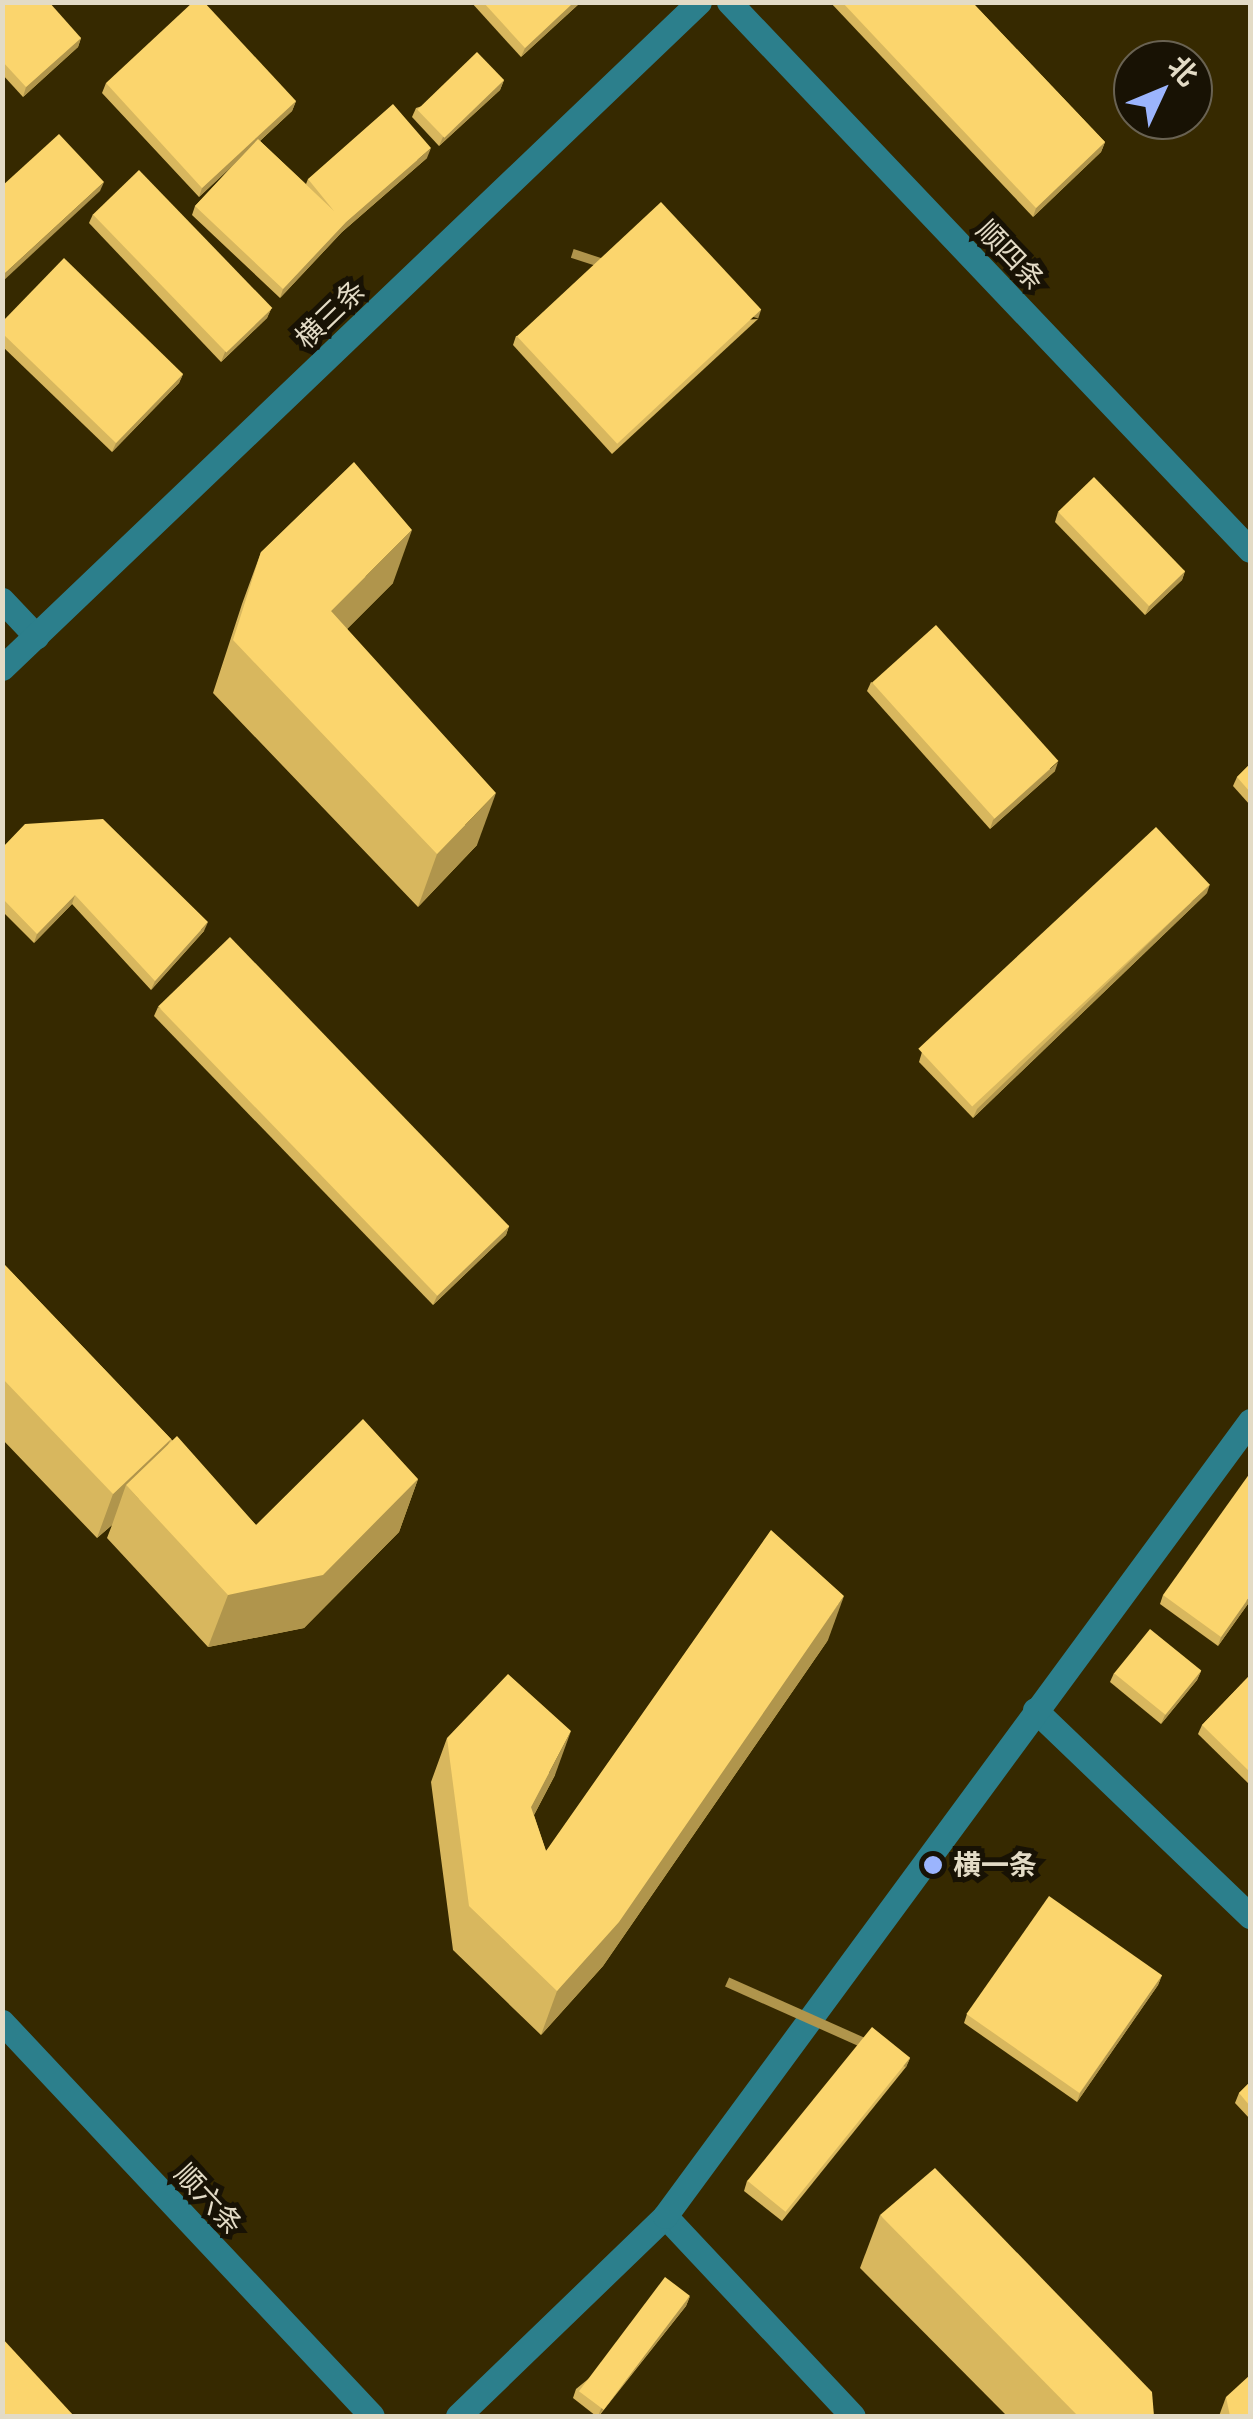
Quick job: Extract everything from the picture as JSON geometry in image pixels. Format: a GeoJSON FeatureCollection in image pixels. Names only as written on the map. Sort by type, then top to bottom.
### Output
{"type":"FeatureCollection","features":[{"type":"Feature","properties":{"kind":"street","name":"横三条"},"geometry":{"type":"LineString","coordinates":[[2,668],[698,2]]}},
{"type":"Feature","properties":{"kind":"street","name":"顺四条"},"geometry":{"type":"LineString","coordinates":[[729,2],[1250,550]]}},
{"type":"Feature","properties":{"kind":"street"},"geometry":{"type":"LineString","coordinates":[[2,600],[36,636]]}},
{"type":"Feature","properties":{"kind":"street"},"geometry":{"type":"LineString","coordinates":[[458,2416],[665,2216],[1250,1421]]}},
{"type":"Feature","properties":{"kind":"street"},"geometry":{"type":"LineString","coordinates":[[1035,1710],[1250,1916]]}},
{"type":"Feature","properties":{"kind":"street","name":"顺六条"},"geometry":{"type":"LineString","coordinates":[[2,2022],[372,2416]]}},
{"type":"Feature","properties":{"kind":"street"},"geometry":{"type":"LineString","coordinates":[[665,2216],[853,2416]]}},
{"type":"Feature","properties":{"kind":"building"},"geometry":{"type":"Polygon","coordinates":[[[2,2],[49,2],[81,38],[26,87],[2,61],[2,2]]]}},
{"type":"Feature","properties":{"kind":"building"},"geometry":{"type":"Polygon","coordinates":[[[193,2],[204,2],[296,101],[202,188],[106,83],[193,2]]]}},
{"type":"Feature","properties":{"kind":"building"},"geometry":{"type":"Polygon","coordinates":[[[483,2],[574,2],[525,48],[483,2]]]}},
{"type":"Feature","properties":{"kind":"building"},"geometry":{"type":"Polygon","coordinates":[[[842,2],[972,2],[1105,142],[1036,208],[842,2]]]}},
{"type":"Feature","properties":{"kind":"building"},"geometry":{"type":"Polygon","coordinates":[[[477,52],[504,80],[444,138],[417,110],[477,52]]]}},
{"type":"Feature","properties":{"kind":"building"},"geometry":{"type":"Polygon","coordinates":[[[393,104],[431,148],[346,222],[283,289],[195,206],[258,139],[334,211],[308,179],[393,104]]]}},
{"type":"Feature","properties":{"kind":"building"},"geometry":{"type":"Polygon","coordinates":[[[59,134],[104,182],[2,276],[2,186],[59,134]]]}},
{"type":"Feature","properties":{"kind":"building"},"geometry":{"type":"Polygon","coordinates":[[[139,170],[272,308],[226,353],[93,214],[139,170]]]}},
{"type":"Feature","properties":{"kind":"building"},"geometry":{"type":"Polygon","coordinates":[[[661,202],[761,310],[617,444],[517,336],[661,202]]]}},
{"type":"Feature","properties":{"kind":"building"},"geometry":{"type":"Polygon","coordinates":[[[64,258],[183,374],[116,443],[2,333],[2,322],[64,258]]]}},
{"type":"Feature","properties":{"kind":"building"},"geometry":{"type":"Polygon","coordinates":[[[354,462],[412,530],[331,611],[496,793],[437,854],[233,640],[261,552],[354,462]]]}},
{"type":"Feature","properties":{"kind":"building"},"geometry":{"type":"Polygon","coordinates":[[[1094,477],[1185,571],[1149,606],[1058,512],[1094,477]]]}},
{"type":"Feature","properties":{"kind":"building"},"geometry":{"type":"Polygon","coordinates":[[[936,625],[1058,761],[995,819],[872,683],[936,625]]]}},
{"type":"Feature","properties":{"kind":"building"},"geometry":{"type":"Polygon","coordinates":[[[1250,764],[1250,792],[1237,777],[1250,764]]]}},
{"type":"Feature","properties":{"kind":"building"},"geometry":{"type":"Polygon","coordinates":[[[103,819],[208,922],[155,981],[75,895],[37,934],[2,898],[2,848],[25,824],[103,819]]]}},
{"type":"Feature","properties":{"kind":"building"},"geometry":{"type":"Polygon","coordinates":[[[1156,827],[1210,885],[972,1106],[918,1049],[1156,827]]]}},
{"type":"Feature","properties":{"kind":"building"},"geometry":{"type":"Polygon","coordinates":[[[230,937],[509,1226],[437,1296],[158,1006],[230,937]]]}},
{"type":"Feature","properties":{"kind":"building"},"geometry":{"type":"Polygon","coordinates":[[[2,1262],[171,1439],[113,1494],[2,1378],[2,1262]]]}},
{"type":"Feature","properties":{"kind":"building"},"geometry":{"type":"Polygon","coordinates":[[[363,1419],[418,1479],[323,1575],[228,1595],[126,1485],[177,1436],[256,1525],[363,1419]]]}},
{"type":"Feature","properties":{"kind":"building"},"geometry":{"type":"Polygon","coordinates":[[[1250,1473],[1250,1596],[1221,1637],[1163,1595],[1250,1473]]]}},
{"type":"Feature","properties":{"kind":"building"},"geometry":{"type":"Polygon","coordinates":[[[771,1530],[844,1596],[619,1922],[557,1991],[469,1906],[447,1738],[508,1674],[571,1731],[531,1807],[546,1851],[771,1530]]]}},
{"type":"Feature","properties":{"kind":"building"},"geometry":{"type":"Polygon","coordinates":[[[1150,1629],[1201,1671],[1165,1715],[1114,1673],[1150,1629]]]}},
{"type":"Feature","properties":{"kind":"building"},"geometry":{"type":"Polygon","coordinates":[[[1250,1675],[1250,1772],[1202,1725],[1250,1675]]]}},
{"type":"Feature","properties":{"kind":"building"},"geometry":{"type":"Polygon","coordinates":[[[1049,1896],[1162,1975],[1079,2093],[966,2014],[1049,1896]]]}},
{"type":"Feature","properties":{"kind":"building"},"geometry":{"type":"Polygon","coordinates":[[[872,2027],[910,2058],[785,2212],[747,2181],[872,2027]]]}},
{"type":"Feature","properties":{"kind":"building"},"geometry":{"type":"Polygon","coordinates":[[[1250,2082],[1250,2106],[1239,2093],[1250,2082]]]}},
{"type":"Feature","properties":{"kind":"building"},"geometry":{"type":"Polygon","coordinates":[[[935,2168],[1152,2392],[1154,2416],[1078,2416],[880,2215],[935,2168]]]}},
{"type":"Feature","properties":{"kind":"building"},"geometry":{"type":"Polygon","coordinates":[[[665,2277],[690,2296],[604,2410],[579,2391],[665,2277]]]}},
{"type":"Feature","properties":{"kind":"building"},"geometry":{"type":"Polygon","coordinates":[[[2,2338],[74,2416],[2,2416],[2,2338]]]}},
{"type":"Feature","properties":{"kind":"building"},"geometry":{"type":"Polygon","coordinates":[[[1250,2375],[1250,2416],[1230,2416],[1226,2397],[1250,2375]]]}},
{"type":"Feature","properties":{"kind":"place","name":"横一条"},"geometry":{"type":"Point","coordinates":[933,1865]}}]}
